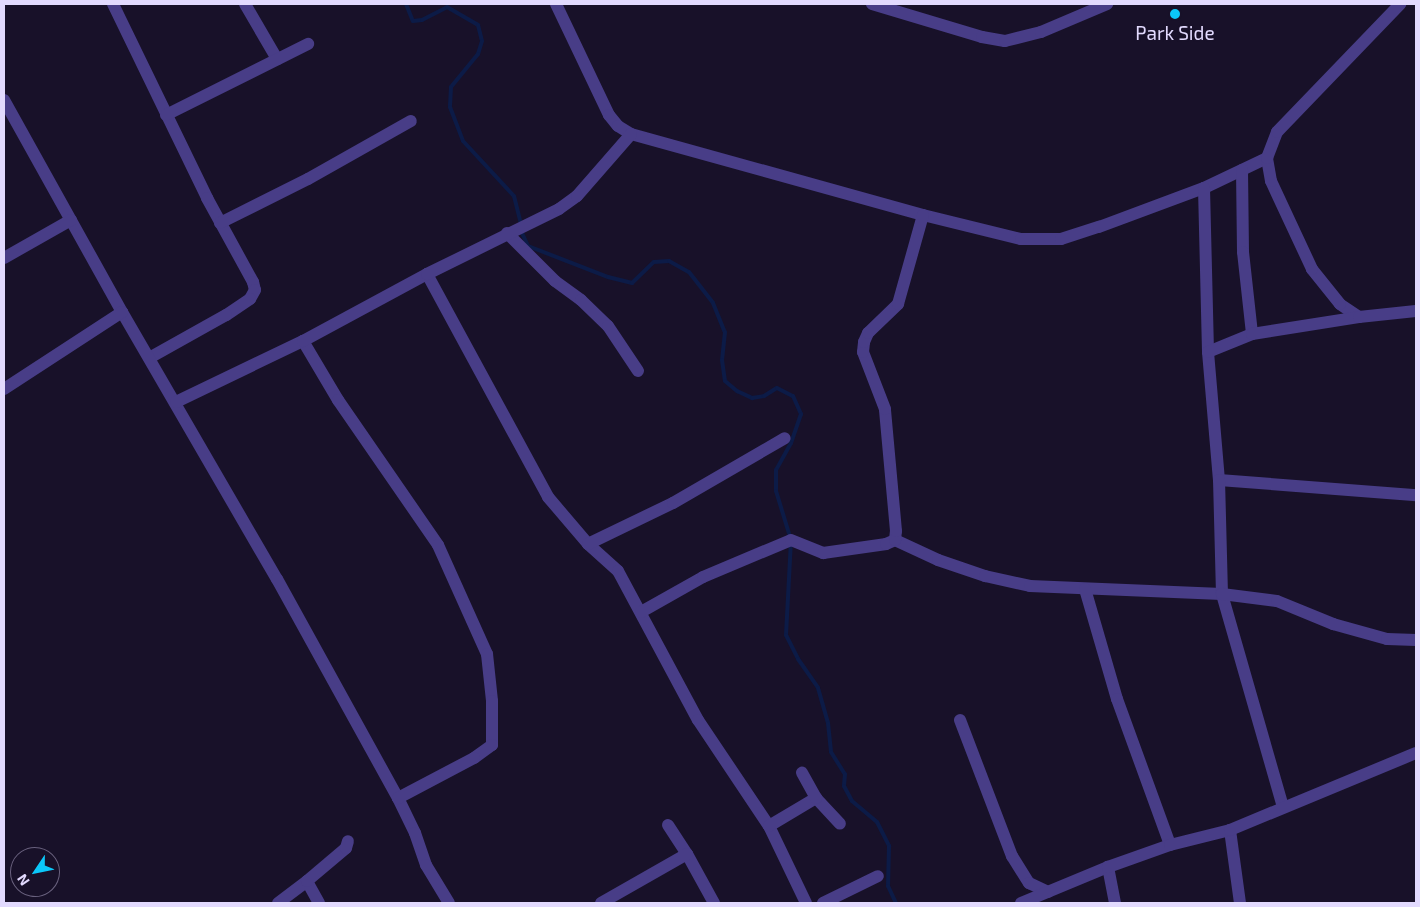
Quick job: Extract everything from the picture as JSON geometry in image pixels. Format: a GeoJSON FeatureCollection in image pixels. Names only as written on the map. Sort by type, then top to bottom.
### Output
{"type":"FeatureCollection","features":[{"type":"Feature","properties":{"kind":"street"},"geometry":{"type":"LineString","coordinates":[[113,4],[166,115],[220,223],[253,282],[255,290],[250,299],[226,315],[148,358]]}},
{"type":"Feature","properties":{"kind":"street"},"geometry":{"type":"LineString","coordinates":[[245,4],[277,59]]}},
{"type":"Feature","properties":{"kind":"street"},"geometry":{"type":"LineString","coordinates":[[556,4],[609,116],[618,126],[631,134],[923,215],[1021,239],[1061,239],[1099,227],[1204,188],[1267,158]]}},
{"type":"Feature","properties":{"kind":"street"},"geometry":{"type":"LineString","coordinates":[[872,4],[982,37],[1005,41],[1041,32],[1107,4]]}},
{"type":"Feature","properties":{"kind":"street"},"geometry":{"type":"LineString","coordinates":[[1359,317],[1334,297],[1312,268],[1271,181],[1267,158],[1277,132],[1395,6]]}},
{"type":"Feature","properties":{"kind":"street"},"geometry":{"type":"LineString","coordinates":[[166,115],[308,44]]}},
{"type":"Feature","properties":{"kind":"street"},"geometry":{"type":"LineString","coordinates":[[4,100],[398,798],[415,833],[426,865],[449,903]]}},
{"type":"Feature","properties":{"kind":"street"},"geometry":{"type":"LineString","coordinates":[[220,223],[308,179],[411,121]]}},
{"type":"Feature","properties":{"kind":"street"},"geometry":{"type":"LineString","coordinates":[[176,402],[304,341],[427,274],[511,231],[542,218],[577,196],[631,134]]}},
{"type":"Feature","properties":{"kind":"street"},"geometry":{"type":"LineString","coordinates":[[1242,170],[1243,252],[1252,334]]}},
{"type":"Feature","properties":{"kind":"street"},"geometry":{"type":"LineString","coordinates":[[1204,188],[1208,352],[1220,480],[1222,594],[1283,807]]}},
{"type":"Feature","properties":{"kind":"street"},"geometry":{"type":"LineString","coordinates":[[894,540],[896,530],[885,409],[863,352],[864,342],[868,333],[898,304],[923,215]]}},
{"type":"Feature","properties":{"kind":"street"},"geometry":{"type":"LineString","coordinates":[[4,258],[71,220]]}},
{"type":"Feature","properties":{"kind":"street"},"geometry":{"type":"LineString","coordinates":[[511,231],[555,281],[580,300],[608,326],[638,371]]}},
{"type":"Feature","properties":{"kind":"street"},"geometry":{"type":"LineString","coordinates":[[427,274],[548,497],[588,544],[618,571],[698,720],[769,826],[806,903]]}},
{"type":"Feature","properties":{"kind":"street"},"geometry":{"type":"LineString","coordinates":[[1208,352],[1252,334],[1359,317],[1416,311]]}},
{"type":"Feature","properties":{"kind":"street"},"geometry":{"type":"LineString","coordinates":[[4,389],[122,312]]}},
{"type":"Feature","properties":{"kind":"street"},"geometry":{"type":"LineString","coordinates":[[304,341],[338,400],[438,545],[486,654],[492,701],[492,746],[474,758],[398,798]]}},
{"type":"Feature","properties":{"kind":"street"},"geometry":{"type":"LineString","coordinates":[[588,544],[673,503],[785,438]]}},
{"type":"Feature","properties":{"kind":"street"},"geometry":{"type":"LineString","coordinates":[[1220,480],[1416,495]]}},
{"type":"Feature","properties":{"kind":"street"},"geometry":{"type":"LineString","coordinates":[[641,612],[703,577],[791,540],[823,553],[886,544],[894,540]]}},
{"type":"Feature","properties":{"kind":"street"},"geometry":{"type":"LineString","coordinates":[[894,540],[938,560],[986,576],[1030,586],[1222,594],[1276,601],[1333,624],[1386,638],[1416,640]]}},
{"type":"Feature","properties":{"kind":"street"},"geometry":{"type":"LineString","coordinates":[[1085,589],[1116,699],[1170,845]]}},
{"type":"Feature","properties":{"kind":"street"},"geometry":{"type":"LineString","coordinates":[[960,720],[1012,856],[1029,883],[1048,892]]}},
{"type":"Feature","properties":{"kind":"street"},"geometry":{"type":"LineString","coordinates":[[1021,903],[1108,867],[1170,845],[1230,830],[1416,754]]}},
{"type":"Feature","properties":{"kind":"street"},"geometry":{"type":"LineString","coordinates":[[802,773],[816,798],[840,824]]}},
{"type":"Feature","properties":{"kind":"street"},"geometry":{"type":"LineString","coordinates":[[769,826],[816,798]]}},
{"type":"Feature","properties":{"kind":"street"},"geometry":{"type":"LineString","coordinates":[[668,825],[688,854],[714,903]]}},
{"type":"Feature","properties":{"kind":"street"},"geometry":{"type":"LineString","coordinates":[[1230,830],[1240,903]]}},
{"type":"Feature","properties":{"kind":"street"},"geometry":{"type":"LineString","coordinates":[[278,903],[346,848],[348,841]]}},
{"type":"Feature","properties":{"kind":"street"},"geometry":{"type":"LineString","coordinates":[[602,903],[688,854]]}},
{"type":"Feature","properties":{"kind":"street"},"geometry":{"type":"LineString","coordinates":[[1108,867],[1115,903]]}},
{"type":"Feature","properties":{"kind":"street"},"geometry":{"type":"LineString","coordinates":[[823,903],[878,876]]}},
{"type":"Feature","properties":{"kind":"street"},"geometry":{"type":"LineString","coordinates":[[306,880],[319,903]]}},
{"type":"Feature","properties":{"kind":"waterway"},"geometry":{"type":"LineString","coordinates":[[406,4],[413,21],[422,20],[447,7],[478,25],[482,41],[478,54],[451,87],[450,107],[463,141],[514,196],[521,224]]}},
{"type":"Feature","properties":{"kind":"waterway"},"geometry":{"type":"LineString","coordinates":[[521,231],[528,246],[608,277],[632,283],[654,262],[669,261],[689,272],[713,303],[725,332],[722,360],[725,381],[737,391],[752,398],[764,396],[777,388],[793,396],[801,414],[791,443],[776,470],[776,491],[791,540],[786,635],[798,659],[818,688],[828,723],[831,752],[845,774],[844,786],[852,801],[877,822],[889,846],[888,886],[896,903]]}},
{"type":"Feature","properties":{"kind":"place","name":"Park Side"},"geometry":{"type":"Point","coordinates":[1175,14]}}]}
